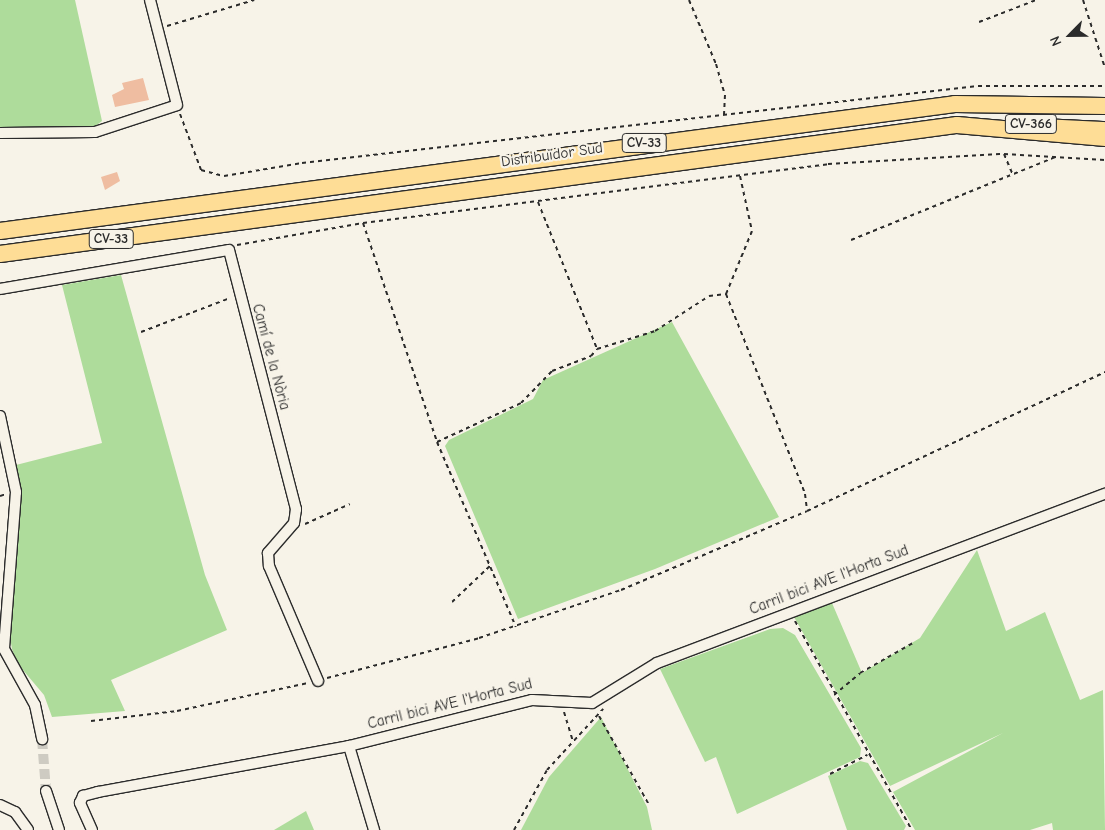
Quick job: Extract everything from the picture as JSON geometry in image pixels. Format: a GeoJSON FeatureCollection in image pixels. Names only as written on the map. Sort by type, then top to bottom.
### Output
{"type":"FeatureCollection","features":[{"type":"Feature","properties":{"kind":"highway","name":"Distribuïdor Sud"},"geometry":{"type":"LineString","coordinates":[[0,231],[945,105],[1105,106]]}},
{"type":"Feature","properties":{"kind":"highway","name":"Distribuïdor Sud"},"geometry":{"type":"LineString","coordinates":[[0,254],[957,125]]}},
{"type":"Feature","properties":{"kind":"highway","name":"CV-33"},"geometry":{"type":"LineString","coordinates":[[957,125],[1105,138]]}},
{"type":"Feature","properties":{"kind":"main road","name":"CV-366"},"geometry":{"type":"LineString","coordinates":[[957,125],[1070,124],[1105,129]]}},
{"type":"Feature","properties":{"kind":"street"},"geometry":{"type":"LineString","coordinates":[[0,133],[95,132],[177,105],[155,30],[150,0]]}},
{"type":"Feature","properties":{"kind":"street"},"geometry":{"type":"LineString","coordinates":[[0,289],[229,250]]}},
{"type":"Feature","properties":{"kind":"street","name":"Camí de la Nòria"},"geometry":{"type":"LineString","coordinates":[[229,250],[296,509],[294,523],[268,553],[269,566],[318,681]]}},
{"type":"Feature","properties":{"kind":"street"},"geometry":{"type":"LineString","coordinates":[[0,416],[16,492],[4,649],[35,705],[42,739]]}},
{"type":"Feature","properties":{"kind":"street"},"geometry":{"type":"LineString","coordinates":[[92,830],[80,803],[83,796],[350,746],[532,700],[592,703],[657,663],[792,614],[1105,494]]}},
{"type":"Feature","properties":{"kind":"street"},"geometry":{"type":"LineString","coordinates":[[350,746],[374,830]]}},
{"type":"Feature","properties":{"kind":"street"},"geometry":{"type":"LineString","coordinates":[[46,791],[59,830]]}},
{"type":"Feature","properties":{"kind":"street"},"geometry":{"type":"LineString","coordinates":[[0,806],[14,812],[28,830]]}},
{"type":"Feature","properties":{"kind":"path"},"geometry":{"type":"LineString","coordinates":[[155,30],[254,0]]}},
{"type":"Feature","properties":{"kind":"path"},"geometry":{"type":"LineString","coordinates":[[688,0],[716,64],[725,95],[724,114]]}},
{"type":"Feature","properties":{"kind":"path"},"geometry":{"type":"LineString","coordinates":[[979,22],[1036,0]]}},
{"type":"Feature","properties":{"kind":"path"},"geometry":{"type":"LineString","coordinates":[[1083,0],[1105,68]]}},
{"type":"Feature","properties":{"kind":"path"},"geometry":{"type":"LineString","coordinates":[[177,105],[201,170],[224,176],[302,163],[978,86],[1105,86]]}},
{"type":"Feature","properties":{"kind":"path"},"geometry":{"type":"LineString","coordinates":[[1004,154],[1014,176]]}},
{"type":"Feature","properties":{"kind":"path"},"geometry":{"type":"LineString","coordinates":[[229,250],[240,242],[363,223],[828,164],[1004,154],[1060,155],[1105,160]]}},
{"type":"Feature","properties":{"kind":"path"},"geometry":{"type":"LineString","coordinates":[[851,240],[1014,176],[1060,155]]}},
{"type":"Feature","properties":{"kind":"path"},"geometry":{"type":"LineString","coordinates":[[740,176],[752,231],[726,294],[805,494],[807,511]]}},
{"type":"Feature","properties":{"kind":"path"},"geometry":{"type":"LineString","coordinates":[[538,202],[597,349]]}},
{"type":"Feature","properties":{"kind":"path"},"geometry":{"type":"LineString","coordinates":[[363,223],[437,442],[516,626]]}},
{"type":"Feature","properties":{"kind":"path"},"geometry":{"type":"LineString","coordinates":[[437,442],[521,403],[552,371],[591,356],[597,349],[655,331],[709,296],[726,294]]}},
{"type":"Feature","properties":{"kind":"path"},"geometry":{"type":"LineString","coordinates":[[141,332],[240,295]]}},
{"type":"Feature","properties":{"kind":"path"},"geometry":{"type":"LineString","coordinates":[[92,721],[178,711],[318,681],[516,626],[621,590],[807,511],[1105,372]]}},
{"type":"Feature","properties":{"kind":"path"},"geometry":{"type":"LineString","coordinates":[[284,533],[350,504]]}},
{"type":"Feature","properties":{"kind":"path"},"geometry":{"type":"LineString","coordinates":[[452,602],[491,565]]}},
{"type":"Feature","properties":{"kind":"path"},"geometry":{"type":"LineString","coordinates":[[792,614],[867,755],[911,830]]}},
{"type":"Feature","properties":{"kind":"path"},"geometry":{"type":"LineString","coordinates":[[834,695],[860,673],[913,643]]}},
{"type":"Feature","properties":{"kind":"path"},"geometry":{"type":"LineString","coordinates":[[514,830],[547,770],[599,716],[604,697]]}},
{"type":"Feature","properties":{"kind":"path"},"geometry":{"type":"LineString","coordinates":[[564,703],[573,741]]}},
{"type":"Feature","properties":{"kind":"path"},"geometry":{"type":"LineString","coordinates":[[599,716],[648,803]]}},
{"type":"Feature","properties":{"kind":"path"},"geometry":{"type":"LineString","coordinates":[[830,774],[867,755]]}},
{"type":"Feature","properties":{"kind":"green space"},"geometry":{"type":"Polygon","coordinates":[[[0,0],[75,0],[102,121],[93,128],[0,128],[0,0]]]}},
{"type":"Feature","properties":{"kind":"green space"},"geometry":{"type":"Polygon","coordinates":[[[121,275],[205,575],[227,630],[111,680],[125,711],[52,717],[44,695],[17,663],[9,631],[21,498],[16,465],[102,443],[62,285],[121,275]]]}},
{"type":"Feature","properties":{"kind":"green space"},"geometry":{"type":"Polygon","coordinates":[[[672,322],[779,517],[655,569],[518,619],[445,446],[449,440],[533,399],[543,380],[672,322]]]}},
{"type":"Feature","properties":{"kind":"green space"},"geometry":{"type":"Polygon","coordinates":[[[977,550],[1006,631],[1045,612],[1080,700],[1103,690],[1105,830],[1053,830],[1052,823],[1030,830],[915,830],[893,792],[1003,733],[890,786],[794,617],[832,603],[862,673],[920,638],[977,550]]]}},
{"type":"Feature","properties":{"kind":"green space"},"geometry":{"type":"Polygon","coordinates":[[[783,628],[795,635],[861,748],[860,757],[737,814],[716,757],[705,762],[660,669],[770,629],[783,628]]]}},
{"type":"Feature","properties":{"kind":"green space"},"geometry":{"type":"Polygon","coordinates":[[[601,717],[647,807],[652,830],[521,830],[549,777],[601,717]]]}},
{"type":"Feature","properties":{"kind":"green space"},"geometry":{"type":"Polygon","coordinates":[[[860,761],[868,763],[906,826],[904,830],[847,830],[828,776],[860,761]]]}},
{"type":"Feature","properties":{"kind":"green space"},"geometry":{"type":"Polygon","coordinates":[[[306,811],[314,830],[274,830],[306,811]]]}},
{"type":"Feature","properties":{"kind":"building"},"geometry":{"type":"Polygon","coordinates":[[[143,78],[149,100],[115,107],[112,95],[124,89],[122,83],[143,78]]]}},
{"type":"Feature","properties":{"kind":"building"},"geometry":{"type":"Polygon","coordinates":[[[117,172],[120,181],[105,190],[101,177],[117,172]]]}},
{"type":"Feature","properties":{"kind":"tunnel"},"geometry":{"type":"LineString","coordinates":[[42,739],[46,791]]}}]}
